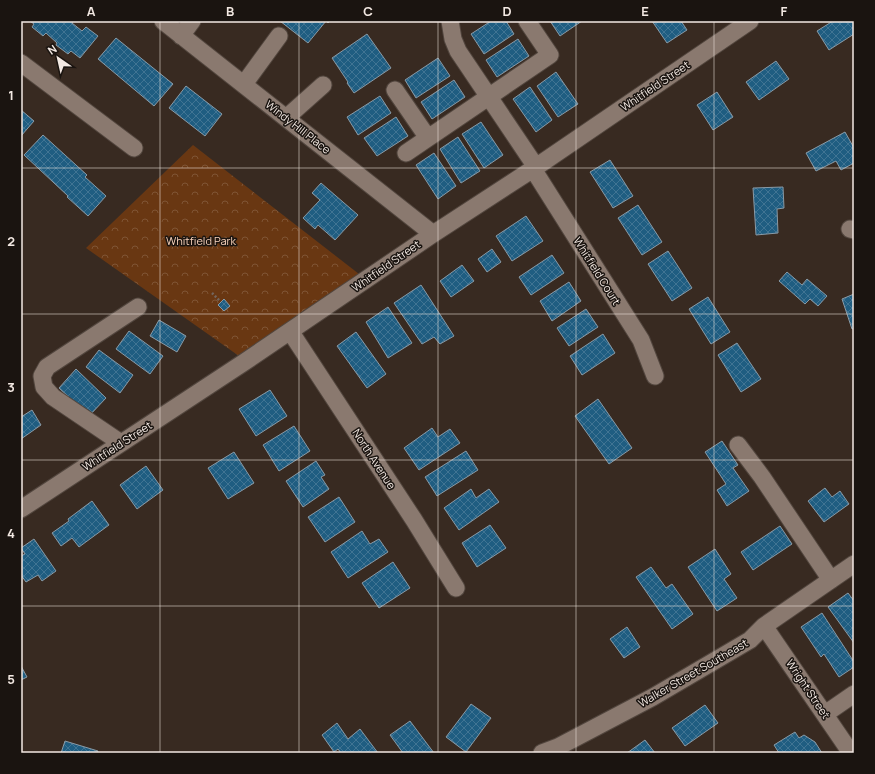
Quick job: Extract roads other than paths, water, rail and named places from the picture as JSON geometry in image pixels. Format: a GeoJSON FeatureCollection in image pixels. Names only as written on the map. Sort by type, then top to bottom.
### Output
{"type":"FeatureCollection","features":[{"type":"Feature","properties":{"kind":"street","name":"Windy Hill Place"},"geometry":{"type":"LineString","coordinates":[[163,21],[433,234]]}},
{"type":"Feature","properties":{"kind":"street"},"geometry":{"type":"LineString","coordinates":[[181,36],[192,21]]}},
{"type":"Feature","properties":{"kind":"street","name":"Whitfield Court"},"geometry":{"type":"LineString","coordinates":[[450,21],[453,38],[458,51],[535,168],[641,340],[655,376]]}},
{"type":"Feature","properties":{"kind":"street"},"geometry":{"type":"LineString","coordinates":[[406,153],[550,55],[526,21]]}},
{"type":"Feature","properties":{"kind":"street","name":"Whitfield Street"},"geometry":{"type":"LineString","coordinates":[[21,509],[244,363],[433,234],[535,168],[750,21]]}},
{"type":"Feature","properties":{"kind":"street"},"geometry":{"type":"LineString","coordinates":[[244,84],[279,36]]}},
{"type":"Feature","properties":{"kind":"street"},"geometry":{"type":"LineString","coordinates":[[21,63],[134,148]]}},
{"type":"Feature","properties":{"kind":"street"},"geometry":{"type":"LineString","coordinates":[[286,118],[323,85]]}},
{"type":"Feature","properties":{"kind":"street"},"geometry":{"type":"LineString","coordinates":[[395,90],[428,138]]}},
{"type":"Feature","properties":{"kind":"street"},"geometry":{"type":"LineString","coordinates":[[121,443],[53,397],[44,387],[42,376],[46,367],[138,307]]}},
{"type":"Feature","properties":{"kind":"street","name":"North Avenue"},"geometry":{"type":"LineString","coordinates":[[290,331],[414,520],[456,588]]}},
{"type":"Feature","properties":{"kind":"street"},"geometry":{"type":"LineString","coordinates":[[738,445],[766,483],[831,580]]}},
{"type":"Feature","properties":{"kind":"street","name":"Walker Street Southeast"},"geometry":{"type":"LineString","coordinates":[[542,753],[558,747],[653,697],[750,640],[764,626],[854,564]]}},
{"type":"Feature","properties":{"kind":"street","name":"Wright Street"},"geometry":{"type":"LineString","coordinates":[[764,626],[851,753]]}},
{"type":"Feature","properties":{"kind":"street"},"geometry":{"type":"LineString","coordinates":[[825,714],[854,694]]}},
{"type":"Feature","properties":{"kind":"park label","name":"Whitfield Park"},"geometry":{"type":"Point","coordinates":[201,241]}}]}
